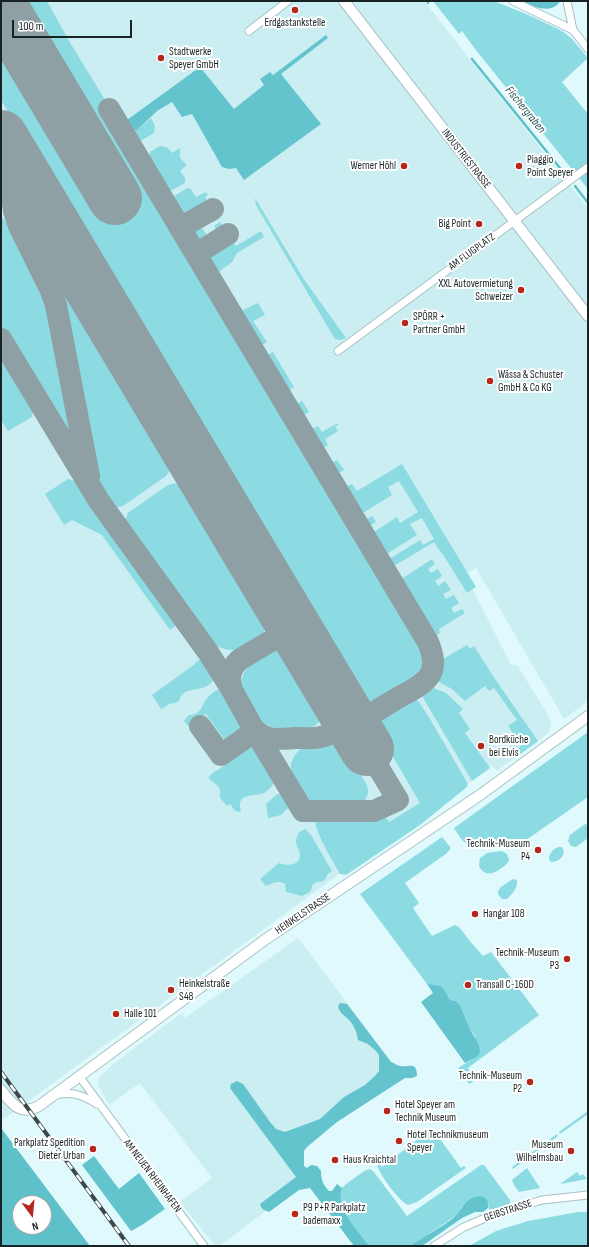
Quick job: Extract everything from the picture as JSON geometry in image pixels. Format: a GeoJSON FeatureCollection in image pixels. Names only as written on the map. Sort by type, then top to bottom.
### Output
{"type":"FeatureCollection","features":[{"type":"Feature","properties":{"kind":"street"},"geometry":{"type":"LineString","coordinates":[[249,31],[288,1]]}},
{"type":"Feature","properties":{"kind":"street","name":"INDUSTRIESTRASSE"},"geometry":{"type":"LineString","coordinates":[[344,1],[588,316]]}},
{"type":"Feature","properties":{"kind":"street"},"geometry":{"type":"LineString","coordinates":[[513,1],[573,30]]}},
{"type":"Feature","properties":{"kind":"street"},"geometry":{"type":"LineString","coordinates":[[566,1],[573,30],[588,49]]}},
{"type":"Feature","properties":{"kind":"street","name":"AM FLUGPLATZ"},"geometry":{"type":"LineString","coordinates":[[338,351],[588,167]]}},
{"type":"Feature","properties":{"kind":"street","name":"HEINKELSTRASSE"},"geometry":{"type":"LineString","coordinates":[[1,1090],[12,1103],[19,1108],[28,1110],[35,1108],[266,939],[455,812],[588,716]]}},
{"type":"Feature","properties":{"kind":"street","name":"AM NEUEN RHEINHAFEN"},"geometry":{"type":"LineString","coordinates":[[79,1076],[204,1246]]}},
{"type":"Feature","properties":{"kind":"street","name":"AM NEUEN RHEINHAFEN"},"geometry":{"type":"LineString","coordinates":[[51,1097],[69,1093],[78,1094],[87,1097],[100,1106]]}},
{"type":"Feature","properties":{"kind":"street","name":"GEIBSTRASSE"},"geometry":{"type":"LineString","coordinates":[[434,1246],[464,1227],[490,1216],[542,1200],[588,1195]]}},
{"type":"Feature","properties":{"kind":"shaded area"},"geometry":{"type":"Polygon","coordinates":[[[1,1],[424,1],[588,208],[588,701],[564,719],[476,568],[465,574],[511,665],[517,665],[548,715],[551,723],[550,730],[546,735],[497,771],[492,766],[390,841],[338,875],[1,1121],[1,1]]]}},
{"type":"Feature","properties":{"kind":"shaded area"},"geometry":{"type":"Polygon","coordinates":[[[1,1],[47,1],[69,41],[107,103],[102,107],[426,649],[429,663],[424,674],[414,683],[386,700],[369,708],[364,707],[361,704],[1,100],[1,1]]]}},
{"type":"Feature","properties":{"kind":"shaded area"},"geometry":{"type":"Polygon","coordinates":[[[433,1],[494,1],[531,16],[562,31],[571,38],[588,58],[562,82],[588,114],[588,189],[462,31],[459,34],[433,1]]]}},
{"type":"Feature","properties":{"kind":"shaded area"},"geometry":{"type":"Polygon","coordinates":[[[522,1],[560,1],[557,5],[547,9],[531,6],[522,1]]]}},
{"type":"Feature","properties":{"kind":"shaded area"},"geometry":{"type":"Polygon","coordinates":[[[326,35],[328,38],[281,74],[321,124],[244,180],[236,168],[229,169],[222,167],[192,114],[182,117],[172,102],[157,111],[137,130],[135,130],[127,120],[200,67],[234,109],[264,85],[260,79],[270,72],[273,75],[326,35]]]}},
{"type":"Feature","properties":{"kind":"shaded area"},"geometry":{"type":"Polygon","coordinates":[[[111,100],[133,128],[137,130],[151,118],[155,126],[154,133],[135,144],[109,101],[111,100]]]}},
{"type":"Feature","properties":{"kind":"shaded area"},"geometry":{"type":"Polygon","coordinates":[[[161,146],[168,148],[172,153],[180,148],[180,158],[186,164],[186,166],[180,171],[185,178],[185,183],[165,194],[147,163],[150,152],[161,146]]]}},
{"type":"Feature","properties":{"kind":"shaded area"},"geometry":{"type":"Polygon","coordinates":[[[187,188],[191,189],[196,197],[206,192],[208,195],[205,197],[210,204],[186,219],[180,219],[168,200],[187,188]]]}},
{"type":"Feature","properties":{"kind":"shaded area"},"geometry":{"type":"Polygon","coordinates":[[[255,198],[303,278],[346,338],[341,340],[335,339],[256,205],[255,198]]]}},
{"type":"Feature","properties":{"kind":"shaded area"},"geometry":{"type":"Polygon","coordinates":[[[215,213],[219,219],[212,223],[209,217],[215,213]]]}},
{"type":"Feature","properties":{"kind":"shaded area"},"geometry":{"type":"Polygon","coordinates":[[[1,217],[4,219],[39,277],[53,312],[73,422],[73,432],[71,434],[63,431],[1,327],[1,217]]]}},
{"type":"Feature","properties":{"kind":"shaded area"},"geometry":{"type":"Polygon","coordinates":[[[31,222],[174,464],[166,476],[123,506],[114,507],[110,504],[101,490],[93,469],[63,307],[28,224],[31,222]]]}},
{"type":"Feature","properties":{"kind":"shaded area"},"geometry":{"type":"Polygon","coordinates":[[[220,222],[226,230],[219,234],[214,226],[220,222]]]}},
{"type":"Feature","properties":{"kind":"shaded area"},"geometry":{"type":"Polygon","coordinates":[[[199,223],[209,239],[205,243],[199,245],[195,244],[188,231],[190,228],[199,223]]]}},
{"type":"Feature","properties":{"kind":"shaded area"},"geometry":{"type":"Polygon","coordinates":[[[261,231],[264,237],[237,253],[232,262],[217,273],[212,273],[204,258],[205,253],[230,238],[236,246],[261,231]]]}},
{"type":"Feature","properties":{"kind":"shaded area"},"geometry":{"type":"Polygon","coordinates":[[[258,303],[265,315],[253,321],[267,342],[260,346],[254,343],[238,316],[239,312],[258,303]]]}},
{"type":"Feature","properties":{"kind":"shaded area"},"geometry":{"type":"Polygon","coordinates":[[[1,352],[34,407],[32,417],[8,431],[1,420],[1,352]]]}},
{"type":"Feature","properties":{"kind":"shaded area"},"geometry":{"type":"Polygon","coordinates":[[[273,352],[294,387],[284,393],[265,361],[265,356],[273,352]]]}},
{"type":"Feature","properties":{"kind":"shaded area"},"geometry":{"type":"Polygon","coordinates":[[[302,401],[309,412],[299,418],[292,407],[302,401]]]}},
{"type":"Feature","properties":{"kind":"shaded area"},"geometry":{"type":"Polygon","coordinates":[[[338,423],[335,427],[338,431],[325,439],[328,445],[318,451],[308,432],[318,426],[322,432],[338,423]]]}},
{"type":"Feature","properties":{"kind":"shaded area"},"geometry":{"type":"Polygon","coordinates":[[[337,460],[344,470],[333,476],[327,465],[337,460]]]}},
{"type":"Feature","properties":{"kind":"shaded area"},"geometry":{"type":"Polygon","coordinates":[[[402,464],[476,587],[467,593],[434,542],[389,569],[386,564],[386,561],[420,540],[423,545],[434,539],[422,518],[410,524],[417,535],[385,555],[380,555],[369,535],[397,517],[400,523],[418,512],[399,481],[388,487],[392,495],[358,516],[342,489],[352,484],[357,491],[402,464]]]}},
{"type":"Feature","properties":{"kind":"shaded area"},"geometry":{"type":"Polygon","coordinates":[[[68,479],[79,482],[179,623],[170,630],[102,535],[72,520],[64,525],[45,494],[68,479]]]}},
{"type":"Feature","properties":{"kind":"shaded area"},"geometry":{"type":"Polygon","coordinates":[[[180,483],[190,487],[265,613],[265,627],[263,634],[252,644],[239,650],[223,649],[208,639],[126,527],[125,519],[129,512],[168,485],[180,483]]]}},
{"type":"Feature","properties":{"kind":"shaded area"},"geometry":{"type":"Polygon","coordinates":[[[372,516],[376,522],[365,529],[361,522],[372,516]]]}},
{"type":"Feature","properties":{"kind":"shaded area"},"geometry":{"type":"Polygon","coordinates":[[[432,559],[435,564],[428,569],[431,573],[438,569],[442,576],[435,581],[438,586],[445,581],[451,590],[443,594],[446,599],[454,595],[459,603],[451,608],[454,613],[462,609],[465,613],[439,629],[440,633],[431,638],[397,582],[432,559]]]}},
{"type":"Feature","properties":{"kind":"shaded area"},"geometry":{"type":"Polygon","coordinates":[[[467,645],[470,649],[474,646],[538,741],[519,755],[516,750],[522,745],[508,726],[517,720],[494,688],[489,691],[485,686],[465,701],[452,689],[437,681],[435,678],[438,662],[467,645]]]}},
{"type":"Feature","properties":{"kind":"shaded area"},"geometry":{"type":"Polygon","coordinates":[[[275,650],[290,656],[320,705],[321,716],[318,723],[310,728],[290,730],[279,729],[269,725],[256,717],[245,699],[242,690],[242,681],[245,669],[251,661],[259,655],[275,650]]]}},
{"type":"Feature","properties":{"kind":"shaded area"},"geometry":{"type":"Polygon","coordinates":[[[203,657],[215,674],[212,682],[202,688],[188,691],[181,696],[179,701],[172,704],[171,703],[161,709],[152,695],[203,657]]]}},
{"type":"Feature","properties":{"kind":"shaded area"},"geometry":{"type":"Polygon","coordinates":[[[427,686],[446,693],[463,709],[459,713],[470,729],[465,733],[490,768],[472,781],[422,696],[422,690],[427,686]]]}},
{"type":"Feature","properties":{"kind":"shaded area"},"geometry":{"type":"Polygon","coordinates":[[[216,690],[225,691],[242,721],[240,732],[232,738],[224,739],[206,714],[188,726],[184,721],[189,715],[193,715],[199,711],[208,697],[216,690]]]}},
{"type":"Feature","properties":{"kind":"shaded area"},"geometry":{"type":"Polygon","coordinates":[[[413,697],[419,702],[430,719],[468,784],[467,787],[420,825],[346,875],[340,874],[317,830],[316,820],[325,816],[385,815],[389,822],[420,803],[375,726],[376,719],[384,711],[413,697]]]}},
{"type":"Feature","properties":{"kind":"shaded area"},"geometry":{"type":"Polygon","coordinates":[[[588,732],[588,797],[522,842],[474,846],[467,844],[462,840],[454,828],[588,732]]]}},
{"type":"Feature","properties":{"kind":"shaded area"},"geometry":{"type":"Polygon","coordinates":[[[313,744],[331,745],[347,754],[367,785],[368,793],[363,802],[350,806],[324,806],[315,804],[305,797],[293,779],[291,767],[296,754],[304,747],[313,744]]]}},
{"type":"Feature","properties":{"kind":"shaded area"},"geometry":{"type":"Polygon","coordinates":[[[248,745],[256,747],[259,750],[276,778],[272,786],[264,793],[243,798],[240,805],[240,812],[235,811],[230,804],[227,806],[220,798],[220,790],[218,786],[208,778],[229,762],[240,749],[248,745]]]}},
{"type":"Feature","properties":{"kind":"shaded area"},"geometry":{"type":"Polygon","coordinates":[[[281,793],[286,794],[291,805],[281,815],[268,818],[266,804],[276,795],[281,793]]]}},
{"type":"Feature","properties":{"kind":"shaded area"},"geometry":{"type":"Polygon","coordinates":[[[585,824],[588,825],[588,838],[576,847],[571,846],[568,841],[570,835],[585,824]]]}},
{"type":"Feature","properties":{"kind":"shaded area"},"geometry":{"type":"Polygon","coordinates":[[[305,829],[311,835],[332,871],[328,874],[324,881],[313,884],[310,892],[302,896],[286,892],[285,884],[280,882],[266,886],[260,879],[279,863],[289,865],[298,861],[300,854],[296,840],[299,832],[305,829]]]}},
{"type":"Feature","properties":{"kind":"shaded area"},"geometry":{"type":"Polygon","coordinates":[[[442,837],[451,848],[447,853],[405,883],[419,903],[413,908],[432,936],[455,925],[460,928],[483,956],[491,952],[539,1015],[468,1068],[476,1080],[469,1084],[458,1068],[471,1060],[475,1036],[469,1027],[460,1005],[456,1001],[450,1000],[440,989],[427,984],[360,894],[442,837]]]}},
{"type":"Feature","properties":{"kind":"shaded area"},"geometry":{"type":"Polygon","coordinates":[[[559,847],[562,847],[564,853],[563,855],[561,858],[551,862],[549,857],[551,853],[559,847]]]}},
{"type":"Feature","properties":{"kind":"shaded area"},"geometry":{"type":"Polygon","coordinates":[[[501,851],[508,857],[509,860],[506,864],[497,871],[488,874],[483,872],[479,866],[480,858],[487,853],[501,851]]]}},
{"type":"Feature","properties":{"kind":"shaded area"},"geometry":{"type":"Polygon","coordinates":[[[513,879],[517,880],[516,888],[507,899],[502,899],[498,894],[498,891],[501,887],[513,879]]]}},
{"type":"Feature","properties":{"kind":"shaded area"},"geometry":{"type":"Polygon","coordinates":[[[298,938],[400,1073],[288,1154],[308,1179],[219,1246],[215,1246],[180,1202],[212,1178],[140,1083],[109,1105],[98,1085],[99,1077],[121,1058],[182,1013],[185,1018],[298,938]]]}},
{"type":"Feature","properties":{"kind":"shaded area"},"geometry":{"type":"Polygon","coordinates":[[[427,984],[440,986],[450,1000],[456,1001],[460,1005],[469,1027],[479,1045],[480,1051],[478,1056],[465,1063],[421,1002],[433,993],[427,984]]]}},
{"type":"Feature","properties":{"kind":"shaded area"},"geometry":{"type":"Polygon","coordinates":[[[340,1003],[347,1004],[391,1062],[400,1066],[414,1066],[417,1071],[417,1076],[405,1078],[337,1122],[304,1151],[304,1166],[307,1168],[311,1165],[317,1166],[321,1171],[324,1184],[329,1191],[332,1191],[337,1184],[342,1188],[340,1195],[344,1211],[369,1246],[354,1246],[310,1188],[299,1190],[269,1212],[262,1208],[260,1204],[296,1177],[230,1088],[231,1084],[237,1081],[243,1084],[276,1129],[285,1132],[320,1119],[344,1097],[365,1085],[379,1071],[379,1055],[368,1044],[358,1040],[354,1026],[340,1011],[338,1006],[340,1003]]]}},
{"type":"Feature","properties":{"kind":"shaded area"},"geometry":{"type":"Polygon","coordinates":[[[588,1111],[588,1114],[560,1134],[559,1132],[588,1111]]]}},
{"type":"Feature","properties":{"kind":"shaded area"},"geometry":{"type":"Polygon","coordinates":[[[1,1128],[52,1195],[12,1195],[12,1235],[52,1235],[52,1196],[90,1246],[1,1246],[1,1128]]]}},
{"type":"Feature","properties":{"kind":"shaded area"},"geometry":{"type":"Polygon","coordinates":[[[432,1128],[461,1168],[464,1166],[466,1168],[417,1202],[408,1205],[390,1186],[381,1174],[377,1164],[378,1162],[382,1167],[432,1128]]]}},
{"type":"Feature","properties":{"kind":"shaded area"},"geometry":{"type":"Polygon","coordinates":[[[557,1134],[558,1136],[513,1169],[512,1167],[557,1134]]]}},
{"type":"Feature","properties":{"kind":"shaded area"},"geometry":{"type":"Polygon","coordinates":[[[94,1156],[119,1189],[139,1173],[165,1209],[131,1231],[82,1165],[94,1156]]]}},
{"type":"Feature","properties":{"kind":"shaded area"},"geometry":{"type":"Polygon","coordinates":[[[481,1165],[484,1165],[510,1200],[510,1204],[491,1210],[488,1208],[489,1204],[462,1207],[459,1213],[447,1222],[410,1246],[369,1246],[348,1219],[340,1203],[339,1195],[341,1189],[360,1174],[370,1169],[374,1172],[407,1216],[481,1165]]]}},
{"type":"Feature","properties":{"kind":"shaded area"},"geometry":{"type":"Polygon","coordinates":[[[527,1168],[540,1188],[519,1192],[512,1180],[527,1168]]]}},
{"type":"Feature","properties":{"kind":"shaded area"},"geometry":{"type":"Polygon","coordinates":[[[577,1172],[580,1176],[583,1174],[587,1179],[560,1184],[577,1172]]]}},
{"type":"Feature","properties":{"kind":"shaded area"},"geometry":{"type":"Polygon","coordinates":[[[480,1196],[486,1199],[488,1203],[488,1208],[483,1212],[475,1212],[462,1218],[422,1246],[410,1246],[449,1221],[469,1200],[480,1196]]]}},
{"type":"Feature","properties":{"kind":"shaded area"},"geometry":{"type":"Polygon","coordinates":[[[578,1212],[588,1212],[588,1246],[469,1246],[496,1231],[528,1221],[578,1212]]]}},
{"type":"Feature","properties":{"kind":"waterway","name":"Fischergraben"},"geometry":{"type":"LineString","coordinates":[[472,59],[564,173]]}},
{"type":"Feature","properties":{"kind":"waterway","name":"Fischergraben"},"geometry":{"type":"LineString","coordinates":[[575,186],[588,203]]}},
{"type":"Feature","properties":{"kind":"taxiway"},"geometry":{"type":"LineString","coordinates":[[109,109],[428,642],[432,654],[433,664],[432,671],[422,684],[367,717],[360,719],[354,718],[343,709]]}},
{"type":"Feature","properties":{"kind":"taxiway"},"geometry":{"type":"LineString","coordinates":[[10,151],[14,171],[12,196],[14,211],[19,226],[51,291],[56,305],[89,476]]}},
{"type":"Feature","properties":{"kind":"taxiway"},"geometry":{"type":"LineString","coordinates":[[1,195],[15,192],[27,194],[37,201],[46,212]]}},
{"type":"Feature","properties":{"kind":"taxiway"},"geometry":{"type":"LineString","coordinates":[[180,228],[213,209]]}},
{"type":"Feature","properties":{"kind":"taxiway"},"geometry":{"type":"LineString","coordinates":[[196,254],[228,234]]}},
{"type":"Feature","properties":{"kind":"taxiway"},"geometry":{"type":"LineString","coordinates":[[1,339],[99,501],[208,652],[303,811],[374,811],[398,800],[367,749]]}},
{"type":"Feature","properties":{"kind":"taxiway"},"geometry":{"type":"LineString","coordinates":[[275,638],[283,624],[283,608]]}},
{"type":"Feature","properties":{"kind":"taxiway"},"geometry":{"type":"LineString","coordinates":[[232,690],[230,677],[236,663],[271,641],[282,637],[292,638],[297,640],[308,650]]}},
{"type":"Feature","properties":{"kind":"taxiway"},"geometry":{"type":"LineString","coordinates":[[253,728],[263,736],[273,739],[321,737],[327,735],[336,728],[340,718],[338,700]]}},
{"type":"Feature","properties":{"kind":"taxiway"},"geometry":{"type":"LineString","coordinates":[[200,726],[221,755],[255,731]]}},
{"type":"Feature","properties":{"kind":"runway"},"geometry":{"type":"LineString","coordinates":[[1,7],[115,198]]}},
{"type":"Feature","properties":{"kind":"runway"},"geometry":{"type":"LineString","coordinates":[[1,137],[367,749]]}},
{"type":"Feature","properties":{"kind":"railway"},"geometry":{"type":"LineString","coordinates":[[1,1072],[129,1246]]}},
{"type":"Feature","properties":{"kind":"place","name":"Erdgastankstelle"},"geometry":{"type":"Point","coordinates":[295,10]}},
{"type":"Feature","properties":{"kind":"place","name":"Stadtwerke Speyer GmbH"},"geometry":{"type":"Point","coordinates":[161,58]}},
{"type":"Feature","properties":{"kind":"place","name":"Werner Höhl"},"geometry":{"type":"Point","coordinates":[404,166]}},
{"type":"Feature","properties":{"kind":"place","name":"Piaggio Point Speyer"},"geometry":{"type":"Point","coordinates":[519,166]}},
{"type":"Feature","properties":{"kind":"place","name":"Big Point"},"geometry":{"type":"Point","coordinates":[479,224]}},
{"type":"Feature","properties":{"kind":"place","name":"XXL Autovermietung Schweizer"},"geometry":{"type":"Point","coordinates":[521,290]}},
{"type":"Feature","properties":{"kind":"place","name":"SPÖRR + Partner GmbH"},"geometry":{"type":"Point","coordinates":[405,323]}},
{"type":"Feature","properties":{"kind":"place","name":"Wässa & Schuster GmbH & Co KG"},"geometry":{"type":"Point","coordinates":[490,381]}},
{"type":"Feature","properties":{"kind":"place","name":"Bordküche bei Elvis"},"geometry":{"type":"Point","coordinates":[481,746]}},
{"type":"Feature","properties":{"kind":"place","name":"Technik-Museum P4"},"geometry":{"type":"Point","coordinates":[538,850]}},
{"type":"Feature","properties":{"kind":"place","name":"Hangar 108"},"geometry":{"type":"Point","coordinates":[475,914]}},
{"type":"Feature","properties":{"kind":"place","name":"Technik-Museum P3"},"geometry":{"type":"Point","coordinates":[567,959]}},
{"type":"Feature","properties":{"kind":"place","name":"Transall C-160D"},"geometry":{"type":"Point","coordinates":[468,985]}},
{"type":"Feature","properties":{"kind":"place","name":"Heinkelstraße S48"},"geometry":{"type":"Point","coordinates":[171,990]}},
{"type":"Feature","properties":{"kind":"place","name":"Halle 101"},"geometry":{"type":"Point","coordinates":[116,1014]}},
{"type":"Feature","properties":{"kind":"place","name":"Technik-Museum P2"},"geometry":{"type":"Point","coordinates":[530,1082]}},
{"type":"Feature","properties":{"kind":"place","name":"Hotel Speyer am Technik Museum"},"geometry":{"type":"Point","coordinates":[387,1111]}},
{"type":"Feature","properties":{"kind":"place","name":"Hotel Technikmuseum Speyer"},"geometry":{"type":"Point","coordinates":[399,1141]}},
{"type":"Feature","properties":{"kind":"place","name":"Parkplatz Spedition Dieter Urban"},"geometry":{"type":"Point","coordinates":[93,1149]}},
{"type":"Feature","properties":{"kind":"place","name":"Museum Wilhelmsbau"},"geometry":{"type":"Point","coordinates":[571,1151]}},
{"type":"Feature","properties":{"kind":"place","name":"Haus Kraichtal"},"geometry":{"type":"Point","coordinates":[335,1160]}},
{"type":"Feature","properties":{"kind":"place","name":"P9 P+R Parkplatz bademaxx"},"geometry":{"type":"Point","coordinates":[295,1214]}}]}
